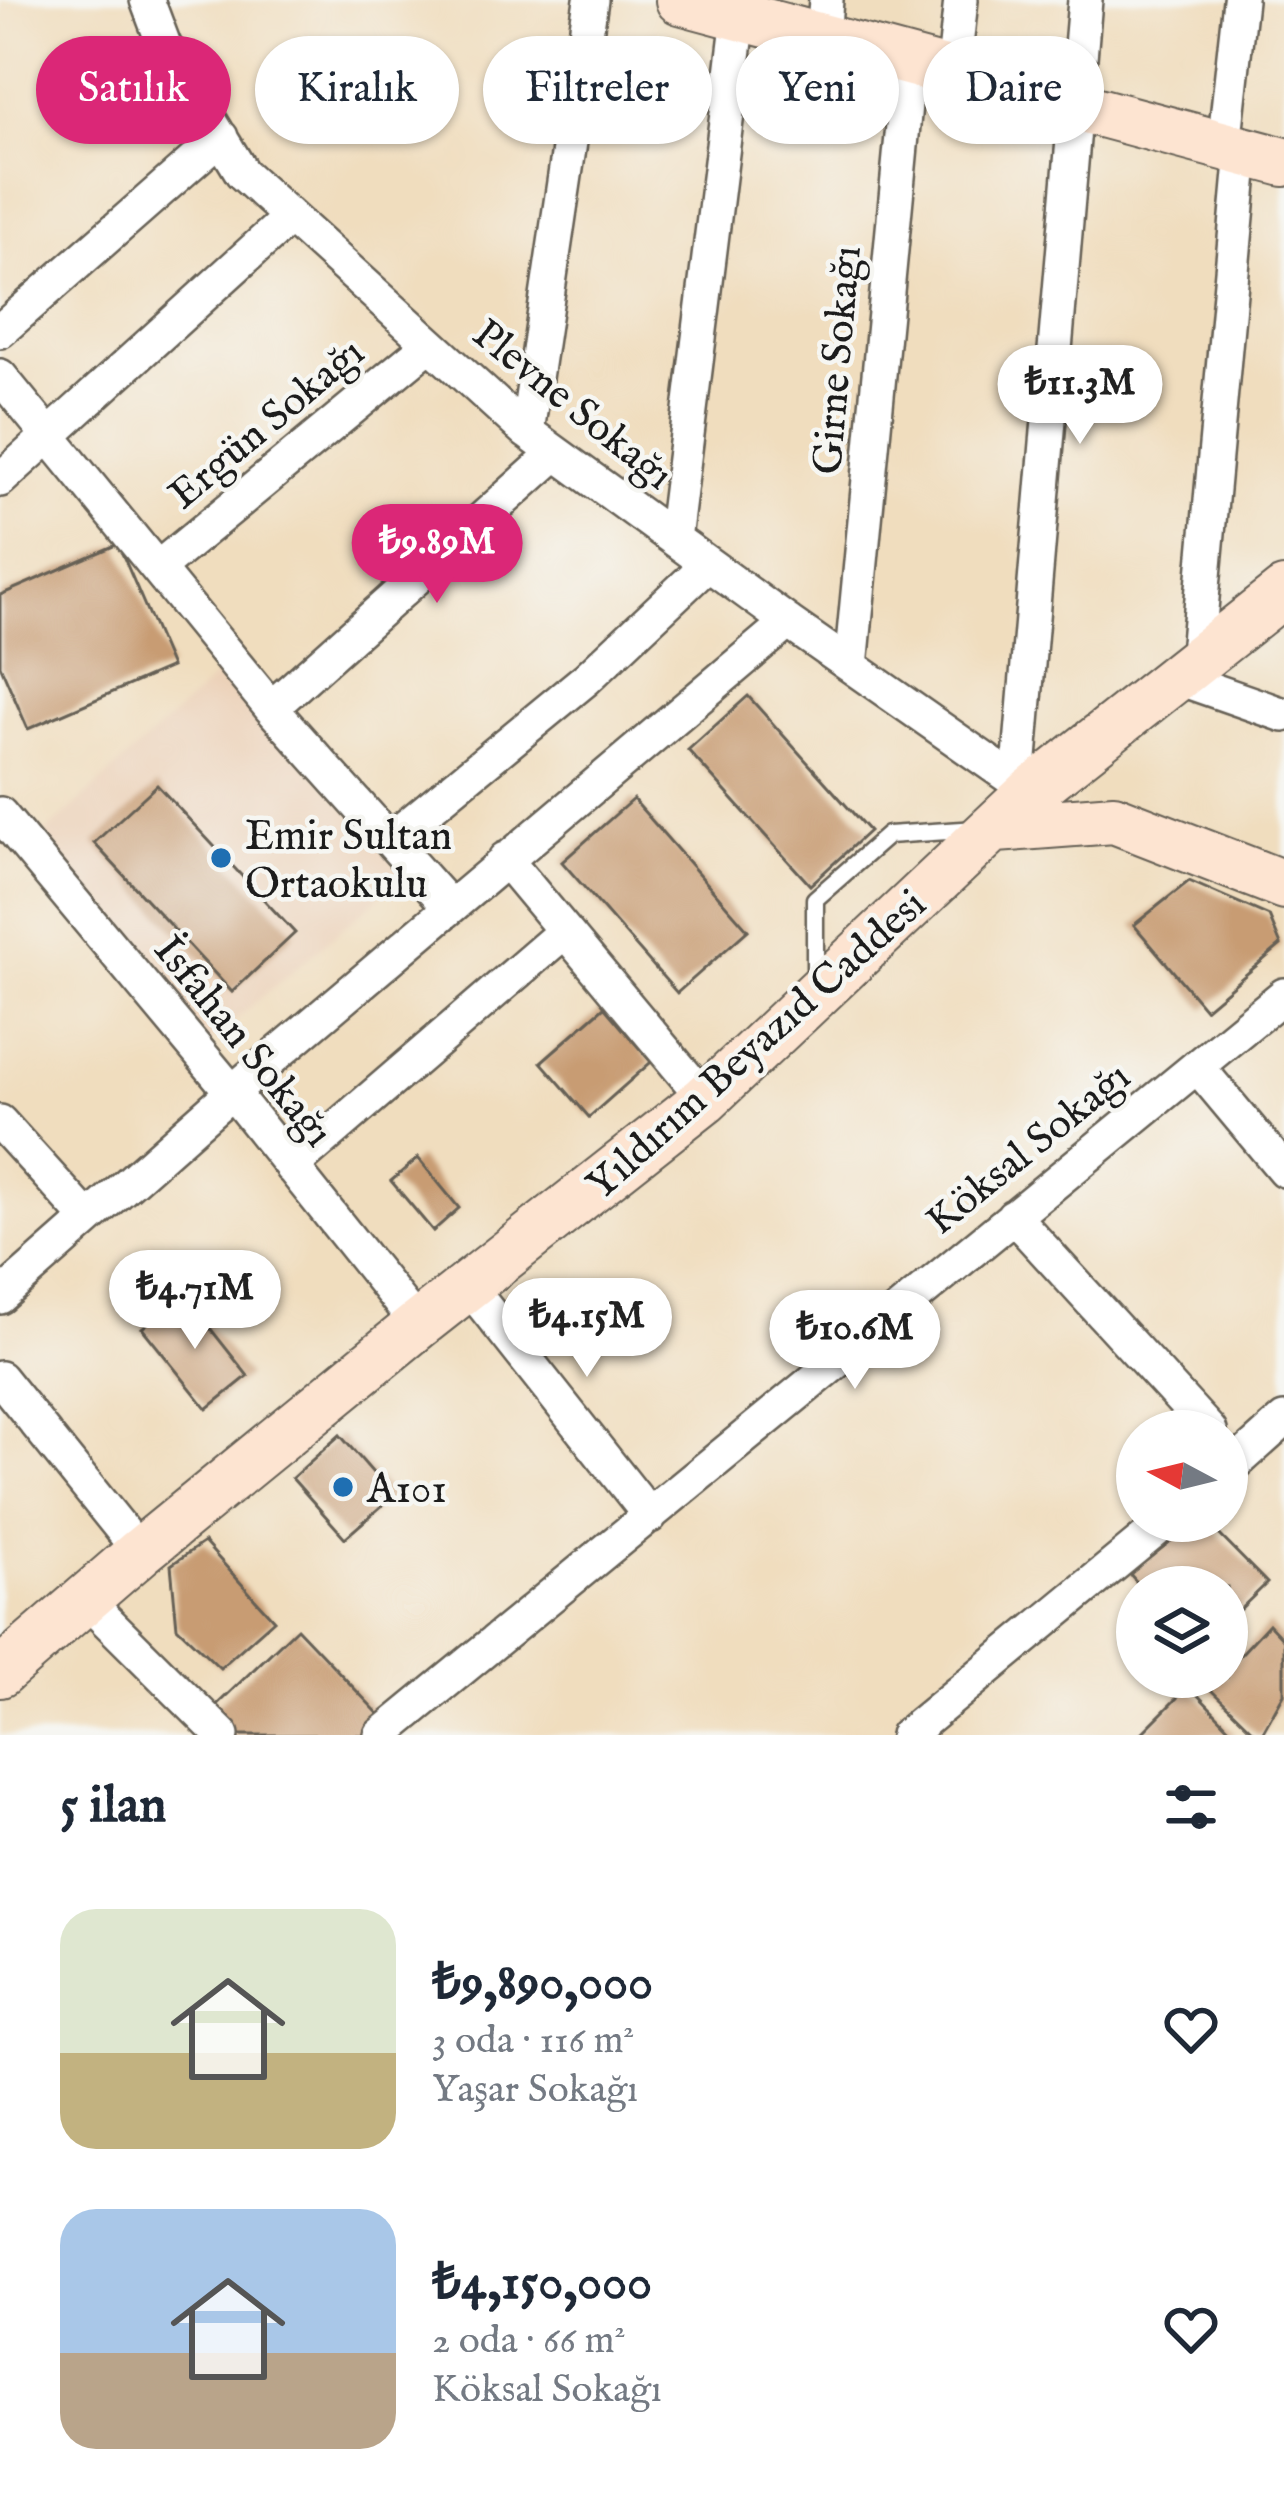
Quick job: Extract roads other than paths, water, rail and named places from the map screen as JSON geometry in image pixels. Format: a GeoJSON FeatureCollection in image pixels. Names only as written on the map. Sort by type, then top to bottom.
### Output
{"type":"FeatureCollection","features":[{"type":"Feature","properties":{"kind":"main road"},"geometry":{"type":"LineString","coordinates":[[685,1],[739,17],[825,20],[923,65]]}},
{"type":"Feature","properties":{"kind":"main road"},"geometry":{"type":"LineString","coordinates":[[1104,114],[1250,153]]}},
{"type":"Feature","properties":{"kind":"main road","name":"Yıldırım Beyazıd Caddesi"},"geometry":{"type":"LineString","coordinates":[[0,1673],[418,1325],[705,1099],[996,827],[1024,787],[1073,756],[1284,592]]}},
{"type":"Feature","properties":{"kind":"main road"},"geometry":{"type":"LineString","coordinates":[[1073,756],[1114,819]]}},
{"type":"Feature","properties":{"kind":"main road"},"geometry":{"type":"LineString","coordinates":[[996,827],[1114,819],[1284,885]]}},
{"type":"Feature","properties":{"kind":"street","name":"Plevne Sokağı"},"geometry":{"type":"LineString","coordinates":[[147,0],[161,36]]}},
{"type":"Feature","properties":{"kind":"street"},"geometry":{"type":"LineString","coordinates":[[527,432],[591,0]]}},
{"type":"Feature","properties":{"kind":"street","name":"Girne Sokağı"},"geometry":{"type":"LineString","coordinates":[[946,36],[962,0]]}},
{"type":"Feature","properties":{"kind":"street"},"geometry":{"type":"LineString","coordinates":[[1080,36],[1084,0]]}},
{"type":"Feature","properties":{"kind":"street"},"geometry":{"type":"LineString","coordinates":[[1240,0],[1250,153],[1187,670],[1284,715]]}},
{"type":"Feature","properties":{"kind":"street"},"geometry":{"type":"LineString","coordinates":[[674,539],[739,17]]}},
{"type":"Feature","properties":{"kind":"street","name":"Girne Sokağı"},"geometry":{"type":"LineString","coordinates":[[851,666],[923,129]]}},
{"type":"Feature","properties":{"kind":"street"},"geometry":{"type":"LineString","coordinates":[[0,331],[213,144]]}},
{"type":"Feature","properties":{"kind":"street","name":"Plevne Sokağı"},"geometry":{"type":"LineString","coordinates":[[225,144],[242,173],[527,432],[1024,787]]}},
{"type":"Feature","properties":{"kind":"street"},"geometry":{"type":"LineString","coordinates":[[1024,787],[1070,144]]}},
{"type":"Feature","properties":{"kind":"street"},"geometry":{"type":"LineString","coordinates":[[0,481],[290,217]]}},
{"type":"Feature","properties":{"kind":"street","name":"Ergün Sokağı"},"geometry":{"type":"LineString","coordinates":[[158,568],[430,344]]}},
{"type":"Feature","properties":{"kind":"street"},"geometry":{"type":"LineString","coordinates":[[0,376],[272,708],[448,907]]}},
{"type":"Feature","properties":{"kind":"street"},"geometry":{"type":"LineString","coordinates":[[272,708],[556,453]]}},
{"type":"Feature","properties":{"kind":"street"},"geometry":{"type":"LineString","coordinates":[[389,840],[586,679],[708,564]]}},
{"type":"Feature","properties":{"kind":"street"},"geometry":{"type":"LineString","coordinates":[[0,1297],[232,1092],[788,622]]}},
{"type":"Feature","properties":{"kind":"street","name":"İsfahan Sokağı"},"geometry":{"type":"LineString","coordinates":[[0,814],[418,1325]]}},
{"type":"Feature","properties":{"kind":"street"},"geometry":{"type":"LineString","coordinates":[[505,859],[705,1099]]}},
{"type":"Feature","properties":{"kind":"street"},"geometry":{"type":"LineString","coordinates":[[291,1167],[565,932]]}},
{"type":"Feature","properties":{"kind":"street","name":"Köksal Sokağı"},"geometry":{"type":"LineString","coordinates":[[381,1735],[1284,994]]}},
{"type":"Feature","properties":{"kind":"street"},"geometry":{"type":"LineString","coordinates":[[1197,1066],[1284,1170]]}},
{"type":"Feature","properties":{"kind":"street"},"geometry":{"type":"LineString","coordinates":[[0,1122],[88,1220]]}},
{"type":"Feature","properties":{"kind":"street"},"geometry":{"type":"LineString","coordinates":[[1013,1216],[1191,1410]]}},
{"type":"Feature","properties":{"kind":"street"},"geometry":{"type":"LineString","coordinates":[[469,1287],[650,1516]]}},
{"type":"Feature","properties":{"kind":"street"},"geometry":{"type":"LineString","coordinates":[[0,1378],[140,1552]]}},
{"type":"Feature","properties":{"kind":"street"},"geometry":{"type":"LineString","coordinates":[[1248,1448],[1284,1420]]}},
{"type":"Feature","properties":{"kind":"street"},"geometry":{"type":"LineString","coordinates":[[907,1735],[1141,1542]]}},
{"type":"Feature","properties":{"kind":"street"},"geometry":{"type":"LineString","coordinates":[[85,1599],[221,1735]]}},
{"type":"Feature","properties":{"kind":"lane"},"geometry":{"type":"LineString","coordinates":[[815,994],[815,899],[888,835],[996,827]]}},
{"type":"Feature","properties":{"kind":"place","name":"Emir Sultan Ortaokulu"},"geometry":{"type":"Point","coordinates":[221,858]}},
{"type":"Feature","properties":{"kind":"place","name":"A101"},"geometry":{"type":"Point","coordinates":[343,1487]}}]}
